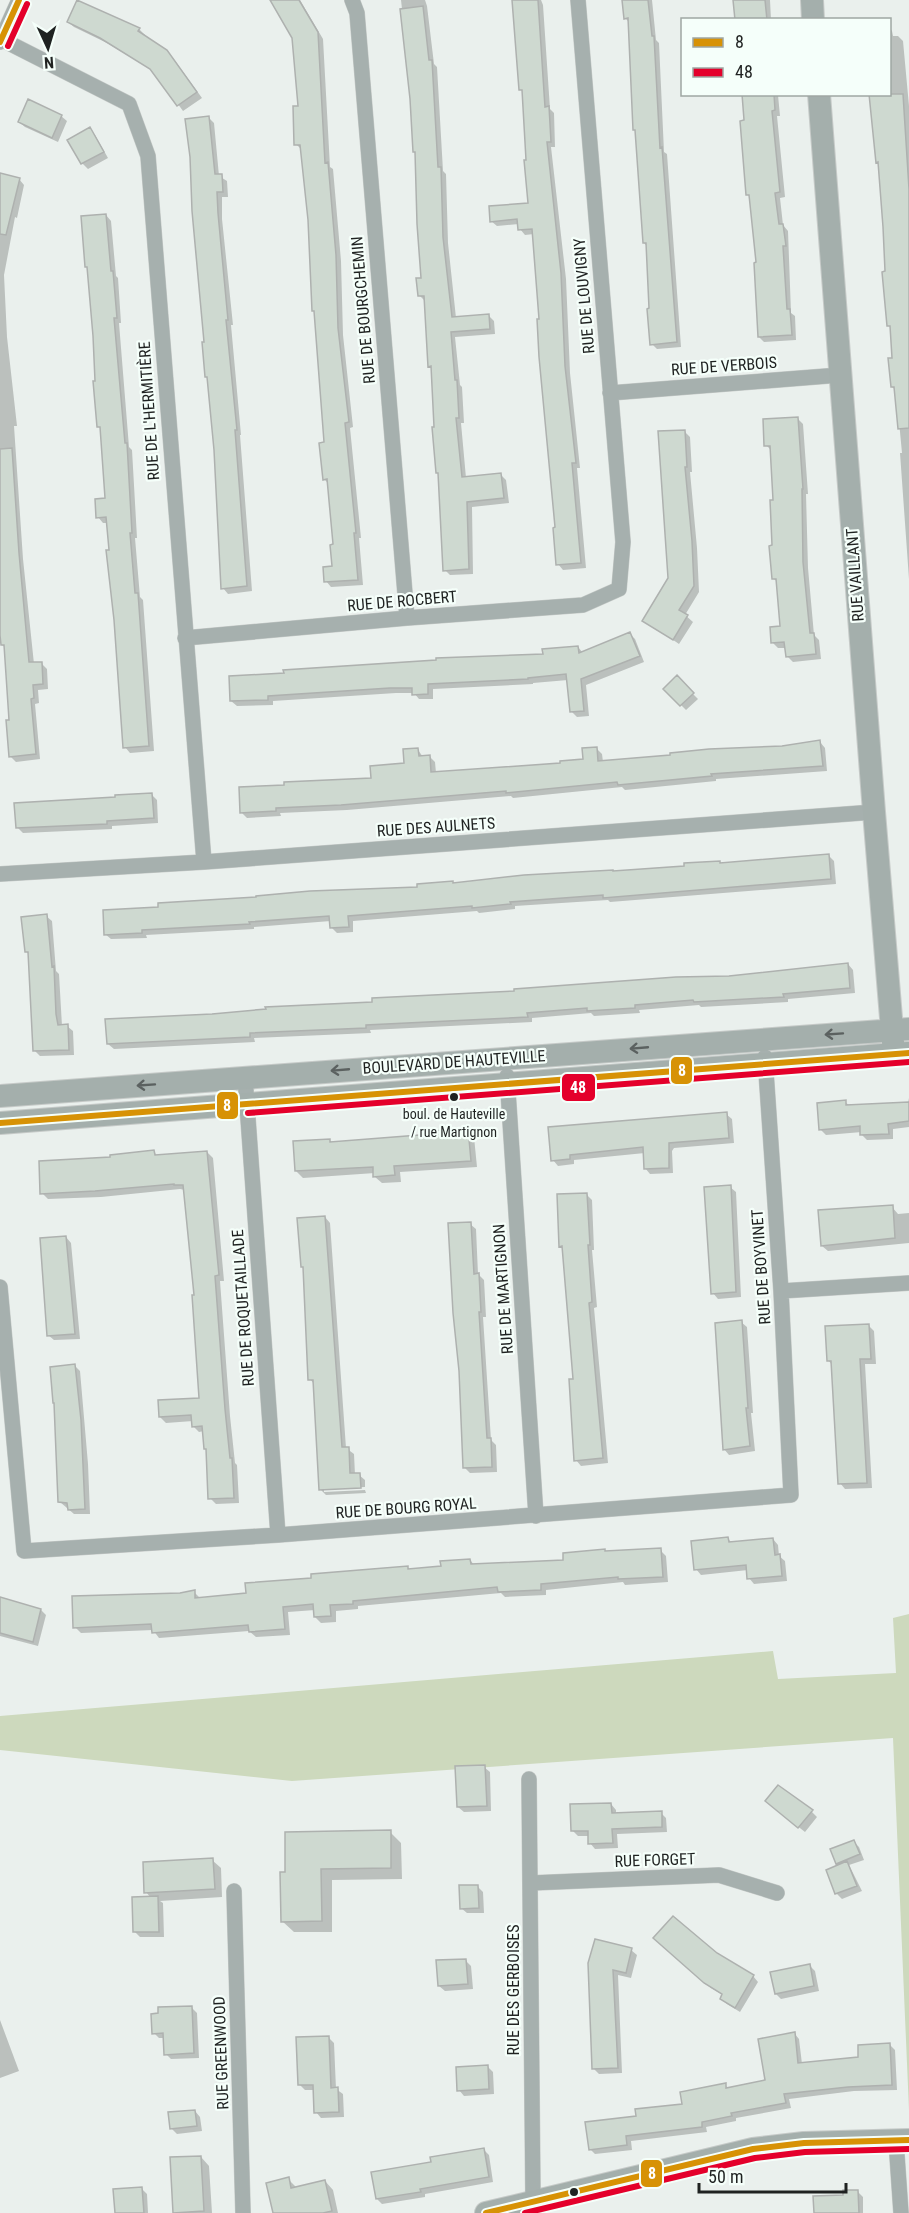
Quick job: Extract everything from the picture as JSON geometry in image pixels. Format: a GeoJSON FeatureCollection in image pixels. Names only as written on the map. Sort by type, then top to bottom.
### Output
{"type":"FeatureCollection","features":[{"type":"Feature","properties":{"kind":"street"},"geometry":{"type":"LineString","coordinates":[[1,40],[20,0]]}},
{"type":"Feature","properties":{"kind":"street","name":"RUE DE BOURGCHEMIN"},"geometry":{"type":"LineString","coordinates":[[352,0],[357,13],[406,618]]}},
{"type":"Feature","properties":{"kind":"street","name":"RUE DE LOUVIGNY"},"geometry":{"type":"LineString","coordinates":[[578,0],[623,542],[619,589]]}},
{"type":"Feature","properties":{"kind":"street"},"geometry":{"type":"LineString","coordinates":[[812,0],[813,18]]}},
{"type":"Feature","properties":{"kind":"street","name":"RUE DE L'HERMITIÈRE"},"geometry":{"type":"LineString","coordinates":[[1,40],[129,104],[148,156],[204,862]]}},
{"type":"Feature","properties":{"kind":"street","name":"RUE VAILLANT"},"geometry":{"type":"LineString","coordinates":[[819,96],[874,812],[902,1054]]}},
{"type":"Feature","properties":{"kind":"street","name":"RUE DE VERBOIS"},"geometry":{"type":"LineString","coordinates":[[610,393],[840,375]]}},
{"type":"Feature","properties":{"kind":"street","name":"RUE DE ROCBERT"},"geometry":{"type":"LineString","coordinates":[[185,638],[584,605],[619,589]]}},
{"type":"Feature","properties":{"kind":"street","name":"RUE DES AULNETS"},"geometry":{"type":"LineString","coordinates":[[0,874],[204,862],[874,812]]}},
{"type":"Feature","properties":{"kind":"street","name":"BOULEVARD DE HAUTEVILLE"},"geometry":{"type":"LineString","coordinates":[[0,1096],[764,1038],[901,1030]]}},
{"type":"Feature","properties":{"kind":"street","name":"RUE DE BOYVINET"},"geometry":{"type":"LineString","coordinates":[[764,1038],[781,1291],[791,1494]]}},
{"type":"Feature","properties":{"kind":"street","name":"BOULEVARD DE HAUTEVILLE"},"geometry":{"type":"LineString","coordinates":[[0,1123],[902,1054]]}},
{"type":"Feature","properties":{"kind":"street","name":"RUE DE MARTIGNON"},"geometry":{"type":"LineString","coordinates":[[506,1059],[536,1516]]}},
{"type":"Feature","properties":{"kind":"street","name":"RUE DE ROQUETAILLADE"},"geometry":{"type":"LineString","coordinates":[[245,1077],[278,1535]]}},
{"type":"Feature","properties":{"kind":"street"},"geometry":{"type":"LineString","coordinates":[[781,1291],[909,1283]]}},
{"type":"Feature","properties":{"kind":"street","name":"RUE DE BOURG ROYAL"},"geometry":{"type":"LineString","coordinates":[[0,1287],[24,1551],[536,1516],[791,1494]]}},
{"type":"Feature","properties":{"kind":"street","name":"RUE DES GERBOISES"},"geometry":{"type":"LineString","coordinates":[[529,1779],[533,2202]]}},
{"type":"Feature","properties":{"kind":"street","name":"RUE FORGET"},"geometry":{"type":"LineString","coordinates":[[531,1883],[719,1875],[777,1893]]}},
{"type":"Feature","properties":{"kind":"street","name":"RUE GREENWOOD"},"geometry":{"type":"LineString","coordinates":[[234,1891],[243,2213]]}},
{"type":"Feature","properties":{"kind":"street"},"geometry":{"type":"LineString","coordinates":[[493,2212],[753,2149],[804,2143],[902,2140],[901,2213]]}},
{"type":"Feature","properties":{"kind":"green space"},"geometry":{"type":"Polygon","coordinates":[[[909,1614],[909,2110],[893,1738],[292,1781],[0,1750],[0,1716],[773,1651],[778,1679],[896,1673],[893,1618],[909,1614]]]}},
{"type":"Feature","properties":{"kind":"building"},"geometry":{"type":"Polygon","coordinates":[[[77,0],[140,28],[138,31],[167,50],[197,92],[177,106],[150,69],[100,38],[67,22],[77,0]]]}},
{"type":"Feature","properties":{"kind":"building"},"geometry":{"type":"Polygon","coordinates":[[[270,0],[299,0],[318,32],[325,163],[328,162],[336,255],[338,328],[349,422],[345,423],[356,533],[354,533],[358,580],[324,582],[323,567],[332,566],[330,545],[333,544],[327,479],[323,480],[319,443],[324,442],[314,311],[312,311],[308,220],[300,145],[294,145],[293,106],[298,106],[292,38],[270,0]]]}},
{"type":"Feature","properties":{"kind":"building"},"geometry":{"type":"Polygon","coordinates":[[[512,0],[538,0],[545,107],[549,106],[551,142],[547,142],[561,273],[565,366],[576,463],[572,463],[581,563],[556,565],[553,528],[555,527],[539,357],[537,319],[539,319],[532,229],[518,230],[517,219],[490,222],[489,206],[528,203],[522,90],[519,90],[512,0]]]}},
{"type":"Feature","properties":{"kind":"building"},"geometry":{"type":"Polygon","coordinates":[[[622,0],[648,0],[652,36],[654,36],[660,148],[662,147],[677,342],[650,345],[646,243],[643,243],[635,130],[633,130],[628,18],[624,19],[622,0]]]}},
{"type":"Feature","properties":{"kind":"building"},"geometry":{"type":"Polygon","coordinates":[[[733,0],[765,0],[767,18],[735,18],[733,0]]]}},
{"type":"Feature","properties":{"kind":"building"},"geometry":{"type":"Polygon","coordinates":[[[423,6],[429,60],[432,60],[438,167],[441,167],[443,237],[452,317],[489,314],[490,329],[451,332],[455,380],[457,380],[459,418],[456,418],[462,477],[501,473],[504,498],[467,502],[469,569],[443,571],[438,473],[436,473],[432,427],[434,427],[431,366],[428,367],[424,296],[418,296],[416,278],[421,278],[415,152],[413,152],[410,99],[400,9],[423,6]]]}},
{"type":"Feature","properties":{"kind":"building"},"geometry":{"type":"Polygon","coordinates":[[[903,94],[909,189],[909,428],[898,429],[894,387],[891,387],[888,358],[892,358],[890,326],[887,326],[882,272],[885,271],[883,227],[878,162],[876,163],[869,96],[903,94]]]}},
{"type":"Feature","properties":{"kind":"building"},"geometry":{"type":"Polygon","coordinates":[[[742,96],[774,96],[775,110],[772,111],[780,192],[775,193],[779,224],[783,224],[786,246],[783,246],[787,309],[790,309],[792,335],[758,337],[754,263],[756,262],[749,195],[746,195],[740,121],[744,120],[742,96]]]}},
{"type":"Feature","properties":{"kind":"building"},"geometry":{"type":"Polygon","coordinates":[[[28,99],[62,115],[52,138],[18,122],[28,99]]]}},
{"type":"Feature","properties":{"kind":"building"},"geometry":{"type":"Polygon","coordinates":[[[209,116],[215,174],[222,174],[223,192],[217,192],[218,213],[237,430],[235,430],[247,586],[221,589],[214,450],[207,377],[205,377],[190,157],[185,119],[209,116]]]}},
{"type":"Feature","properties":{"kind":"building"},"geometry":{"type":"Polygon","coordinates":[[[90,127],[104,152],[81,164],[67,140],[90,127]]]}},
{"type":"Feature","properties":{"kind":"building"},"geometry":{"type":"Polygon","coordinates":[[[0,173],[20,178],[6,235],[0,234],[0,173]]]}},
{"type":"Feature","properties":{"kind":"building"},"geometry":{"type":"Polygon","coordinates":[[[106,214],[117,318],[114,318],[125,443],[127,443],[132,533],[130,533],[135,593],[138,593],[149,746],[123,748],[114,620],[106,550],[109,550],[106,517],[96,518],[95,499],[105,498],[100,427],[97,427],[93,381],[95,381],[93,336],[81,216],[106,214]]]}},
{"type":"Feature","properties":{"kind":"building"},"geometry":{"type":"Polygon","coordinates":[[[798,417],[803,489],[803,562],[810,633],[814,633],[816,654],[786,657],[784,642],[771,643],[770,627],[780,626],[776,579],[772,579],[769,546],[772,545],[770,500],[773,500],[770,446],[764,446],[763,419],[798,417]]]}},
{"type":"Feature","properties":{"kind":"building"},"geometry":{"type":"Polygon","coordinates":[[[685,430],[687,467],[685,467],[694,586],[679,610],[688,615],[673,640],[642,621],[668,578],[658,431],[685,430]]]}},
{"type":"Feature","properties":{"kind":"building"},"geometry":{"type":"Polygon","coordinates":[[[12,448],[29,662],[42,662],[43,684],[33,685],[34,698],[31,699],[36,754],[9,757],[4,645],[1,645],[0,635],[0,449],[12,448]]]}},
{"type":"Feature","properties":{"kind":"building"},"geometry":{"type":"Polygon","coordinates":[[[630,632],[640,656],[581,679],[584,711],[570,712],[566,674],[528,679],[428,684],[428,694],[412,695],[412,688],[390,688],[268,696],[268,700],[230,701],[229,676],[284,673],[283,670],[436,660],[436,658],[543,654],[542,649],[578,646],[579,653],[630,632]]]}},
{"type":"Feature","properties":{"kind":"building"},"geometry":{"type":"Polygon","coordinates":[[[677,675],[694,693],[680,706],[663,689],[677,675]]]}},
{"type":"Feature","properties":{"kind":"building"},"geometry":{"type":"Polygon","coordinates":[[[820,740],[823,766],[711,774],[712,776],[618,785],[617,782],[506,793],[506,791],[276,808],[276,811],[240,813],[239,787],[284,785],[284,782],[371,778],[370,766],[404,763],[403,749],[418,748],[419,756],[430,755],[431,772],[560,763],[560,761],[583,759],[582,748],[597,747],[598,761],[709,749],[782,746],[820,740]]]}},
{"type":"Feature","properties":{"kind":"building"},"geometry":{"type":"Polygon","coordinates":[[[152,793],[154,818],[107,821],[107,824],[16,828],[14,803],[152,793]]]}},
{"type":"Feature","properties":{"kind":"building"},"geometry":{"type":"Polygon","coordinates":[[[829,854],[831,879],[348,916],[349,927],[330,928],[329,916],[104,935],[103,910],[158,907],[158,903],[310,891],[417,887],[417,884],[453,881],[453,883],[524,875],[613,871],[684,866],[684,863],[720,861],[720,863],[829,854]]]}},
{"type":"Feature","properties":{"kind":"building"},"geometry":{"type":"Polygon","coordinates":[[[47,914],[52,967],[54,966],[56,1014],[58,1025],[68,1024],[69,1050],[33,1051],[28,952],[25,952],[21,917],[47,914]]]}},
{"type":"Feature","properties":{"kind":"building"},"geometry":{"type":"Polygon","coordinates":[[[848,963],[850,988],[783,994],[784,997],[694,1002],[693,1000],[635,1005],[635,1008],[587,1011],[587,1008],[527,1013],[528,1017],[366,1025],[366,1028],[250,1033],[250,1037],[107,1044],[105,1019],[212,1014],[266,1009],[265,1007],[372,1002],[372,998],[514,991],[514,989],[676,977],[729,976],[848,963]]]}},
{"type":"Feature","properties":{"kind":"building"},"geometry":{"type":"Polygon","coordinates":[[[846,1100],[846,1105],[909,1102],[909,1121],[888,1124],[889,1134],[860,1135],[860,1126],[819,1130],[817,1103],[846,1100]]]}},
{"type":"Feature","properties":{"kind":"building"},"geometry":{"type":"Polygon","coordinates":[[[727,1112],[729,1138],[669,1143],[669,1168],[644,1169],[643,1147],[570,1155],[570,1159],[551,1161],[548,1127],[727,1112]]]}},
{"type":"Feature","properties":{"kind":"building"},"geometry":{"type":"Polygon","coordinates":[[[468,1128],[471,1161],[394,1166],[395,1175],[373,1177],[373,1167],[295,1171],[293,1141],[330,1139],[330,1142],[432,1134],[432,1131],[468,1128]]]}},
{"type":"Feature","properties":{"kind":"building"},"geometry":{"type":"Polygon","coordinates":[[[154,1150],[155,1155],[207,1151],[219,1275],[215,1276],[234,1498],[208,1499],[206,1449],[204,1449],[202,1426],[192,1427],[191,1415],[159,1417],[158,1400],[199,1398],[192,1295],[194,1295],[183,1185],[40,1194],[39,1161],[110,1157],[110,1155],[154,1150]]]}},
{"type":"Feature","properties":{"kind":"building"},"geometry":{"type":"Polygon","coordinates":[[[731,1185],[736,1292],[711,1294],[704,1187],[731,1185]]]}},
{"type":"Feature","properties":{"kind":"building"},"geometry":{"type":"Polygon","coordinates":[[[587,1193],[592,1302],[589,1303],[603,1458],[574,1461],[569,1379],[573,1379],[562,1246],[559,1247],[557,1194],[587,1193]]]}},
{"type":"Feature","properties":{"kind":"building"},"geometry":{"type":"Polygon","coordinates":[[[893,1205],[895,1238],[821,1246],[818,1210],[893,1205]]]}},
{"type":"Feature","properties":{"kind":"building"},"geometry":{"type":"Polygon","coordinates":[[[325,1216],[342,1447],[349,1447],[350,1473],[360,1473],[361,1488],[319,1490],[313,1380],[308,1380],[303,1267],[301,1267],[297,1218],[325,1216]]]}},
{"type":"Feature","properties":{"kind":"building"},"geometry":{"type":"Polygon","coordinates":[[[471,1222],[474,1274],[479,1273],[481,1312],[479,1312],[487,1438],[491,1438],[492,1467],[463,1468],[459,1371],[448,1223],[471,1222]]]}},
{"type":"Feature","properties":{"kind":"building"},"geometry":{"type":"Polygon","coordinates":[[[66,1236],[75,1334],[47,1336],[40,1238],[66,1236]]]}},
{"type":"Feature","properties":{"kind":"building"},"geometry":{"type":"Polygon","coordinates":[[[742,1320],[750,1446],[723,1450],[715,1323],[742,1320]]]}},
{"type":"Feature","properties":{"kind":"building"},"geometry":{"type":"Polygon","coordinates":[[[869,1324],[871,1359],[860,1359],[867,1483],[838,1484],[831,1361],[827,1361],[825,1326],[869,1324]]]}},
{"type":"Feature","properties":{"kind":"building"},"geometry":{"type":"Polygon","coordinates":[[[75,1364],[81,1420],[85,1509],[68,1510],[67,1503],[58,1502],[54,1403],[50,1367],[75,1364]]]}},
{"type":"Feature","properties":{"kind":"building"},"geometry":{"type":"Polygon","coordinates":[[[728,1537],[729,1542],[773,1538],[775,1555],[780,1554],[782,1576],[747,1579],[746,1565],[694,1570],[691,1541],[728,1537]]]}},
{"type":"Feature","properties":{"kind":"building"},"geometry":{"type":"Polygon","coordinates":[[[661,1548],[663,1577],[618,1579],[618,1577],[541,1584],[541,1590],[498,1592],[497,1587],[353,1601],[353,1604],[330,1605],[331,1616],[314,1617],[313,1604],[283,1607],[285,1629],[249,1632],[248,1625],[152,1633],[151,1624],[73,1628],[72,1596],[180,1593],[195,1590],[195,1598],[246,1593],[245,1583],[311,1578],[311,1574],[408,1566],[408,1569],[441,1566],[440,1561],[470,1559],[471,1564],[563,1560],[563,1553],[605,1549],[605,1551],[661,1548]]]}},
{"type":"Feature","properties":{"kind":"building"},"geometry":{"type":"Polygon","coordinates":[[[0,1597],[41,1609],[33,1642],[0,1633],[0,1597]]]}},
{"type":"Feature","properties":{"kind":"building"},"geometry":{"type":"Polygon","coordinates":[[[485,1765],[487,1806],[457,1807],[455,1766],[485,1765]]]}},
{"type":"Feature","properties":{"kind":"building"},"geometry":{"type":"Polygon","coordinates":[[[778,1785],[813,1810],[798,1828],[765,1801],[778,1785]]]}},
{"type":"Feature","properties":{"kind":"building"},"geometry":{"type":"Polygon","coordinates":[[[611,1803],[612,1813],[662,1811],[662,1827],[612,1829],[613,1843],[588,1844],[588,1831],[571,1831],[570,1804],[611,1803]]]}},
{"type":"Feature","properties":{"kind":"building"},"geometry":{"type":"Polygon","coordinates":[[[391,1830],[391,1868],[321,1869],[322,1921],[281,1922],[280,1872],[285,1872],[285,1832],[391,1830]]]}},
{"type":"Feature","properties":{"kind":"building"},"geometry":{"type":"Polygon","coordinates":[[[854,1840],[860,1854],[836,1864],[830,1849],[854,1840]]]}},
{"type":"Feature","properties":{"kind":"building"},"geometry":{"type":"Polygon","coordinates":[[[213,1858],[215,1889],[144,1893],[143,1862],[213,1858]]]}},
{"type":"Feature","properties":{"kind":"building"},"geometry":{"type":"Polygon","coordinates":[[[847,1861],[857,1886],[835,1894],[826,1870],[847,1861]]]}},
{"type":"Feature","properties":{"kind":"building"},"geometry":{"type":"Polygon","coordinates":[[[459,1885],[478,1885],[479,1908],[460,1909],[459,1885]]]}},
{"type":"Feature","properties":{"kind":"building"},"geometry":{"type":"Polygon","coordinates":[[[158,1896],[159,1932],[133,1932],[132,1897],[158,1896]]]}},
{"type":"Feature","properties":{"kind":"building"},"geometry":{"type":"Polygon","coordinates":[[[673,1916],[717,1953],[754,1975],[735,2008],[720,1999],[722,1994],[704,1983],[653,1938],[673,1916]]]}},
{"type":"Feature","properties":{"kind":"building"},"geometry":{"type":"Polygon","coordinates":[[[595,1939],[632,1948],[626,1973],[613,1970],[618,2068],[592,2069],[588,1963],[595,1939]]]}},
{"type":"Feature","properties":{"kind":"building"},"geometry":{"type":"Polygon","coordinates":[[[466,1959],[468,1984],[438,1986],[436,1960],[466,1959]]]}},
{"type":"Feature","properties":{"kind":"building"},"geometry":{"type":"Polygon","coordinates":[[[810,1964],[814,1986],[775,1994],[770,1972],[810,1964]]]}},
{"type":"Feature","properties":{"kind":"building"},"geometry":{"type":"Polygon","coordinates":[[[192,2006],[194,2053],[164,2055],[163,2033],[152,2034],[151,2014],[158,2013],[158,2007],[192,2006]]]}},
{"type":"Feature","properties":{"kind":"building"},"geometry":{"type":"Polygon","coordinates":[[[795,2032],[798,2063],[858,2057],[858,2045],[890,2043],[892,2085],[784,2094],[786,2103],[731,2113],[732,2116],[702,2122],[702,2127],[626,2136],[627,2145],[589,2150],[585,2122],[636,2116],[635,2109],[682,2104],[680,2092],[726,2083],[726,2088],[765,2080],[758,2039],[795,2032]]]}},
{"type":"Feature","properties":{"kind":"building"},"geometry":{"type":"Polygon","coordinates":[[[329,2036],[331,2088],[338,2087],[339,2112],[314,2113],[313,2085],[298,2085],[296,2037],[329,2036]]]}},
{"type":"Feature","properties":{"kind":"building"},"geometry":{"type":"Polygon","coordinates":[[[488,2065],[489,2089],[457,2091],[456,2067],[488,2065]]]}},
{"type":"Feature","properties":{"kind":"building"},"geometry":{"type":"Polygon","coordinates":[[[195,2110],[197,2126],[170,2129],[168,2112],[195,2110]]]}},
{"type":"Feature","properties":{"kind":"building"},"geometry":{"type":"Polygon","coordinates":[[[484,2148],[489,2177],[376,2199],[371,2172],[431,2162],[430,2157],[484,2148]]]}},
{"type":"Feature","properties":{"kind":"building"},"geometry":{"type":"Polygon","coordinates":[[[201,2156],[204,2211],[173,2213],[170,2157],[201,2156]]]}},
{"type":"Feature","properties":{"kind":"building"},"geometry":{"type":"Polygon","coordinates":[[[289,2177],[291,2188],[325,2180],[332,2211],[273,2213],[266,2183],[289,2177]]]}},
{"type":"Feature","properties":{"kind":"building"},"geometry":{"type":"Polygon","coordinates":[[[142,2187],[144,2213],[115,2213],[113,2189],[142,2187]]]}},
{"type":"Feature","properties":{"kind":"building"},"geometry":{"type":"Polygon","coordinates":[[[843,2190],[858,2190],[859,2213],[814,2213],[813,2196],[843,2195],[843,2190]]]}},
{"type":"Feature","properties":{"kind":"transit line","name":"8"},"geometry":{"type":"LineString","coordinates":[[0,42],[19,0]]}},
{"type":"Feature","properties":{"kind":"transit line","name":"48"},"geometry":{"type":"LineString","coordinates":[[8,46],[27,4]]}},
{"type":"Feature","properties":{"kind":"transit line","name":"8"},"geometry":{"type":"LineString","coordinates":[[0,1123],[909,1053]]}},
{"type":"Feature","properties":{"kind":"transit line","name":"48"},"geometry":{"type":"LineString","coordinates":[[248,1113],[909,1062]]}},
{"type":"Feature","properties":{"kind":"transit line","name":"8"},"geometry":{"type":"LineString","coordinates":[[486,2213],[753,2149],[804,2143],[909,2140]]}},
{"type":"Feature","properties":{"kind":"transit line","name":"48"},"geometry":{"type":"LineString","coordinates":[[525,2213],[755,2158],[805,2152],[909,2149]]}},
{"type":"Feature","properties":{"kind":"place","name":"boul. de Hauteville / rue Martignon"},"geometry":{"type":"Point","coordinates":[454,1097]}}]}
